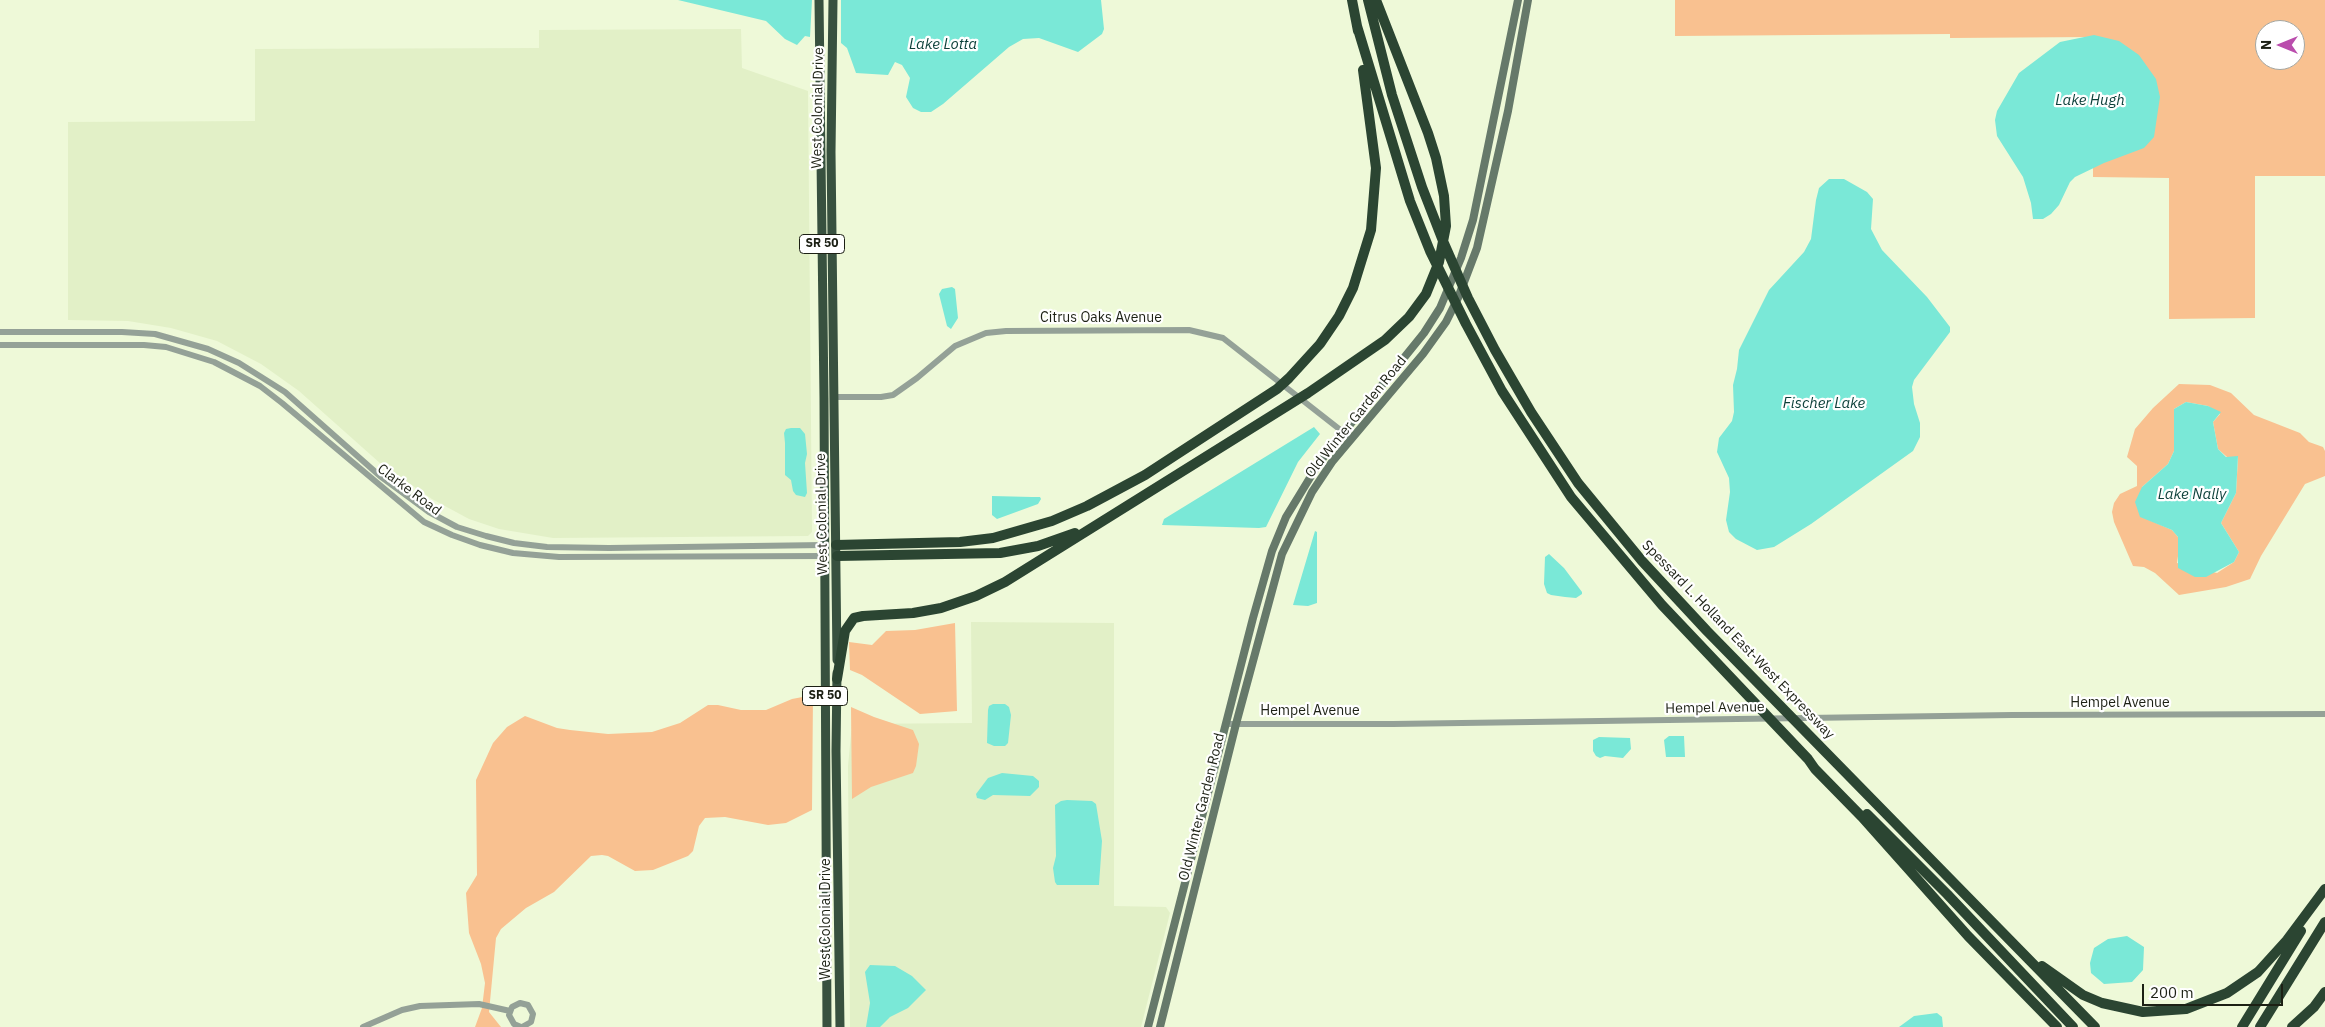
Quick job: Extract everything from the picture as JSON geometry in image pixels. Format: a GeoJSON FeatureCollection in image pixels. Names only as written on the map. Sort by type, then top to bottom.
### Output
{"type":"FeatureCollection","features":[{"type":"Feature","properties":{"kind":"highway","name":"West Colonial Drive"},"geometry":{"type":"LineString","coordinates":[[818,0],[824,379],[827,1027]]}},
{"type":"Feature","properties":{"kind":"highway","name":"West Colonial Drive"},"geometry":{"type":"LineString","coordinates":[[833,0],[831,152],[836,418],[836,751],[840,1027]]}},
{"type":"Feature","properties":{"kind":"highway"},"geometry":{"type":"LineString","coordinates":[[836,545],[960,542],[992,538],[1052,521],[1086,506],[1145,475],[1277,389],[1290,378],[1320,344],[1339,316],[1353,288],[1371,230],[1376,168],[1352,0]]}},
{"type":"Feature","properties":{"kind":"highway","name":"Spessard L. Holland East-West Expressway"},"geometry":{"type":"LineString","coordinates":[[1368,0],[1392,95],[1422,187],[1443,241],[1468,298],[1495,350],[1531,412],[1573,475],[1674,596],[1982,912]]}},
{"type":"Feature","properties":{"kind":"highway"},"geometry":{"type":"LineString","coordinates":[[837,679],[845,631],[854,618],[920,612],[965,600],[1014,577],[1308,393],[1385,340],[1409,317],[1426,294],[1438,262],[1446,226],[1444,196],[1436,158],[1376,0]]}},
{"type":"Feature","properties":{"kind":"highway","name":"Spessard L. Holland East-West Expressway"},"geometry":{"type":"LineString","coordinates":[[1357,26],[1410,202],[1444,280],[1502,391],[1571,497],[1600,532],[1662,605],[1808,759]]}},
{"type":"Feature","properties":{"kind":"highway"},"geometry":{"type":"LineString","coordinates":[[824,379],[828,389],[835,397]]}},
{"type":"Feature","properties":{"kind":"highway"},"geometry":{"type":"LineString","coordinates":[[824,398],[829,402],[836,418]]}},
{"type":"Feature","properties":{"kind":"highway"},"geometry":{"type":"LineString","coordinates":[[837,556],[1006,552],[1050,543],[1098,523]]}},
{"type":"Feature","properties":{"kind":"highway","name":"Clarke Road"},"geometry":{"type":"LineString","coordinates":[[824,545],[836,545]]}},
{"type":"Feature","properties":{"kind":"highway","name":"Clarke Road"},"geometry":{"type":"LineString","coordinates":[[824,556],[837,556]]}},
{"type":"Feature","properties":{"kind":"highway"},"geometry":{"type":"LineString","coordinates":[[1808,759],[1814,769],[1862,817],[1968,936],[2057,1027]]}},
{"type":"Feature","properties":{"kind":"highway"},"geometry":{"type":"LineString","coordinates":[[1808,759],[1817,764],[1947,894],[2073,1027]]}},
{"type":"Feature","properties":{"kind":"highway"},"geometry":{"type":"LineString","coordinates":[[1982,912],[1993,919],[2028,955],[2083,995],[2122,1009],[2164,1012],[2186,1009],[2208,1002],[2243,983],[2274,956],[2325,890]]}},
{"type":"Feature","properties":{"kind":"highway"},"geometry":{"type":"LineString","coordinates":[[2242,1027],[2325,890]]}},
{"type":"Feature","properties":{"kind":"highway"},"geometry":{"type":"LineString","coordinates":[[1982,912],[2095,1027]]}},
{"type":"Feature","properties":{"kind":"highway"},"geometry":{"type":"LineString","coordinates":[[2260,1027],[2325,922]]}},
{"type":"Feature","properties":{"kind":"highway"},"geometry":{"type":"LineString","coordinates":[[2292,1027],[2314,1007],[2325,992]]}},
{"type":"Feature","properties":{"kind":"main road","name":"Old Winter Garden Road"},"geometry":{"type":"LineString","coordinates":[[1148,1027],[1272,551],[1286,517],[1302,488],[1424,332],[1440,308],[1461,258],[1484,173],[1518,0]]}},
{"type":"Feature","properties":{"kind":"main road","name":"Old Winter Garden Road"},"geometry":{"type":"LineString","coordinates":[[1160,1027],[1236,724],[1282,554],[1312,492],[1352,439],[1423,354],[1446,322],[1471,269],[1508,111],[1528,0]]}},
{"type":"Feature","properties":{"kind":"street","name":"Citrus Oaks Avenue"},"geometry":{"type":"LineString","coordinates":[[835,397],[882,397],[893,395],[917,378],[955,346],[986,333],[1006,331],[1189,330],[1223,338],[1352,439]]}},
{"type":"Feature","properties":{"kind":"street","name":"Clarke Road"},"geometry":{"type":"LineString","coordinates":[[0,332],[122,332],[155,334],[208,349],[239,364],[285,392],[380,476],[429,512],[457,527],[486,536],[514,543],[556,547],[824,545]]}},
{"type":"Feature","properties":{"kind":"street","name":"Clarke Road"},"geometry":{"type":"LineString","coordinates":[[0,345],[144,344],[166,348],[214,362],[252,382],[282,403],[424,522],[480,545],[513,553],[551,557],[824,556]]}},
{"type":"Feature","properties":{"kind":"street","name":"Hempel Avenue"},"geometry":{"type":"LineString","coordinates":[[1226,724],[1760,720],[2012,715],[2325,714]]}},
{"type":"Feature","properties":{"kind":"street"},"geometry":{"type":"LineString","coordinates":[[520,1003],[528,1005],[533,1014],[533,1024],[521,1027],[512,1023],[510,1011],[520,1003]]}},
{"type":"Feature","properties":{"kind":"street"},"geometry":{"type":"LineString","coordinates":[[363,1027],[402,1010],[420,1006],[479,1004],[510,1011]]}},
{"type":"Feature","properties":{"kind":"shaded area"},"geometry":{"type":"Polygon","coordinates":[[[1675,0],[2325,0],[2325,176],[2255,176],[2255,318],[2169,319],[2169,178],[2093,177],[2093,37],[1950,38],[1950,34],[1675,36],[1675,0]]]}},
{"type":"Feature","properties":{"kind":"shaded area"},"geometry":{"type":"Polygon","coordinates":[[[741,29],[742,68],[808,91],[812,532],[808,536],[553,538],[499,529],[469,519],[432,499],[381,464],[299,391],[261,364],[217,341],[171,328],[128,321],[68,320],[68,122],[255,121],[255,49],[539,48],[539,30],[741,29]]]}},
{"type":"Feature","properties":{"kind":"shaded area"},"geometry":{"type":"Polygon","coordinates":[[[2179,384],[2210,385],[2231,393],[2254,415],[2300,433],[2309,442],[2323,447],[2325,451],[2325,476],[2305,484],[2261,556],[2250,579],[2226,587],[2179,595],[2155,573],[2144,567],[2133,566],[2114,522],[2112,512],[2114,503],[2120,494],[2137,486],[2137,466],[2127,457],[2135,429],[2153,408],[2179,384]],[[2186,402],[2174,409],[2174,451],[2168,464],[2142,487],[2149,520],[2172,530],[2178,537],[2177,563],[2217,573],[2234,562],[2239,552],[2221,523],[2236,493],[2238,457],[2227,457],[2218,449],[2213,422],[2220,414],[2208,406],[2186,402]]]}},
{"type":"Feature","properties":{"kind":"shaded area"},"geometry":{"type":"Polygon","coordinates":[[[971,622],[1114,623],[1114,906],[1166,907],[1170,913],[1141,1027],[850,1027],[848,766],[852,724],[972,723],[971,622]]]}},
{"type":"Feature","properties":{"kind":"shaded area"},"geometry":{"type":"Polygon","coordinates":[[[955,623],[957,711],[920,714],[862,675],[850,670],[849,642],[872,645],[886,631],[915,630],[955,623]]]}},
{"type":"Feature","properties":{"kind":"shaded area"},"geometry":{"type":"Polygon","coordinates":[[[813,695],[812,810],[786,823],[768,825],[725,817],[705,818],[699,826],[693,851],[688,856],[653,870],[635,871],[608,856],[591,856],[554,892],[526,908],[501,929],[496,938],[489,1012],[501,1027],[475,1027],[482,1008],[485,983],[481,964],[469,933],[466,893],[477,875],[476,780],[493,743],[507,727],[525,716],[557,728],[570,730],[608,734],[652,732],[680,723],[708,705],[741,710],[766,710],[792,699],[813,695]]]}},
{"type":"Feature","properties":{"kind":"shaded area"},"geometry":{"type":"Polygon","coordinates":[[[851,707],[913,730],[919,744],[916,766],[913,773],[871,787],[852,799],[851,707]]]}},
{"type":"Feature","properties":{"kind":"water"},"geometry":{"type":"Polygon","coordinates":[[[678,0],[812,0],[810,37],[805,36],[797,45],[785,39],[766,21],[678,0]]]}},
{"type":"Feature","properties":{"kind":"water","name":"Lake Lotta"},"geometry":{"type":"Polygon","coordinates":[[[841,0],[1101,0],[1104,29],[1102,34],[1078,52],[1039,38],[1023,39],[1009,47],[943,104],[931,112],[921,112],[913,108],[906,97],[910,78],[902,65],[895,62],[888,75],[856,73],[847,48],[841,43],[841,0]]]}},
{"type":"Feature","properties":{"kind":"water","name":"Lake Hugh"},"geometry":{"type":"Polygon","coordinates":[[[2094,35],[2119,41],[2139,55],[2156,79],[2160,97],[2154,137],[2144,148],[2104,163],[2075,177],[2070,182],[2059,205],[2051,214],[2043,219],[2033,219],[2031,203],[2023,177],[1997,136],[1995,120],[1997,111],[2019,73],[2060,42],[2094,35]]]}},
{"type":"Feature","properties":{"kind":"water","name":"Fischer Lake"},"geometry":{"type":"Polygon","coordinates":[[[1829,179],[1844,179],[1867,192],[1873,199],[1871,229],[1882,250],[1927,297],[1950,327],[1950,332],[1914,380],[1912,387],[1914,404],[1920,423],[1920,437],[1913,451],[1811,524],[1774,547],[1757,550],[1736,539],[1729,532],[1726,520],[1730,492],[1729,478],[1717,452],[1719,438],[1732,421],[1734,412],[1733,385],[1739,350],[1769,290],[1804,252],[1811,239],[1819,188],[1829,179]]]}},
{"type":"Feature","properties":{"kind":"water"},"geometry":{"type":"Polygon","coordinates":[[[952,287],[955,289],[958,318],[951,329],[947,326],[939,294],[942,289],[952,287]]]}},
{"type":"Feature","properties":{"kind":"water","name":"Lake Nally"},"geometry":{"type":"Polygon","coordinates":[[[2186,402],[2208,406],[2221,412],[2213,422],[2218,449],[2226,457],[2238,456],[2236,493],[2221,523],[2239,552],[2234,562],[2206,577],[2195,577],[2178,568],[2178,537],[2172,530],[2140,517],[2135,502],[2142,487],[2168,464],[2174,451],[2174,409],[2186,402]]]}},
{"type":"Feature","properties":{"kind":"water"},"geometry":{"type":"Polygon","coordinates":[[[1314,427],[1320,434],[1298,462],[1266,527],[1162,525],[1164,519],[1314,427]]]}},
{"type":"Feature","properties":{"kind":"water"},"geometry":{"type":"Polygon","coordinates":[[[800,428],[805,434],[807,493],[805,497],[796,495],[793,491],[791,480],[785,475],[784,433],[786,429],[800,428]]]}},
{"type":"Feature","properties":{"kind":"water"},"geometry":{"type":"Polygon","coordinates":[[[992,496],[1040,497],[1041,499],[1038,504],[997,519],[992,515],[992,496]]]}},
{"type":"Feature","properties":{"kind":"water"},"geometry":{"type":"Polygon","coordinates":[[[1315,531],[1317,532],[1317,603],[1308,606],[1293,605],[1315,531]]]}},
{"type":"Feature","properties":{"kind":"water"},"geometry":{"type":"Polygon","coordinates":[[[1549,554],[1564,568],[1582,594],[1576,598],[1547,593],[1544,584],[1545,557],[1549,554]]]}},
{"type":"Feature","properties":{"kind":"water"},"geometry":{"type":"Polygon","coordinates":[[[1005,704],[1009,707],[1011,715],[1008,743],[1005,746],[994,746],[987,743],[988,710],[989,706],[1005,704]]]}},
{"type":"Feature","properties":{"kind":"water"},"geometry":{"type":"Polygon","coordinates":[[[1669,736],[1684,736],[1685,757],[1666,757],[1664,740],[1669,736]]]}},
{"type":"Feature","properties":{"kind":"water"},"geometry":{"type":"Polygon","coordinates":[[[1599,737],[1630,738],[1631,749],[1623,758],[1605,756],[1600,758],[1593,751],[1593,740],[1599,737]]]}},
{"type":"Feature","properties":{"kind":"water"},"geometry":{"type":"Polygon","coordinates":[[[1002,773],[1033,776],[1039,781],[1039,787],[1030,796],[993,795],[985,800],[977,798],[976,794],[988,778],[1002,773]]]}},
{"type":"Feature","properties":{"kind":"water"},"geometry":{"type":"Polygon","coordinates":[[[1067,800],[1092,801],[1096,804],[1102,841],[1099,885],[1057,885],[1055,882],[1053,868],[1056,856],[1055,805],[1067,800]]]}},
{"type":"Feature","properties":{"kind":"water"},"geometry":{"type":"Polygon","coordinates":[[[2127,936],[2144,947],[2143,970],[2132,982],[2104,984],[2091,973],[2090,963],[2094,948],[2108,939],[2127,936]]]}},
{"type":"Feature","properties":{"kind":"water"},"geometry":{"type":"Polygon","coordinates":[[[870,965],[895,966],[912,976],[926,990],[908,1008],[890,1017],[880,1027],[866,1027],[870,1003],[865,972],[870,965]]]}},
{"type":"Feature","properties":{"kind":"water"},"geometry":{"type":"Polygon","coordinates":[[[1937,1013],[1942,1017],[1943,1027],[1899,1027],[1914,1016],[1937,1013]]]}}]}
